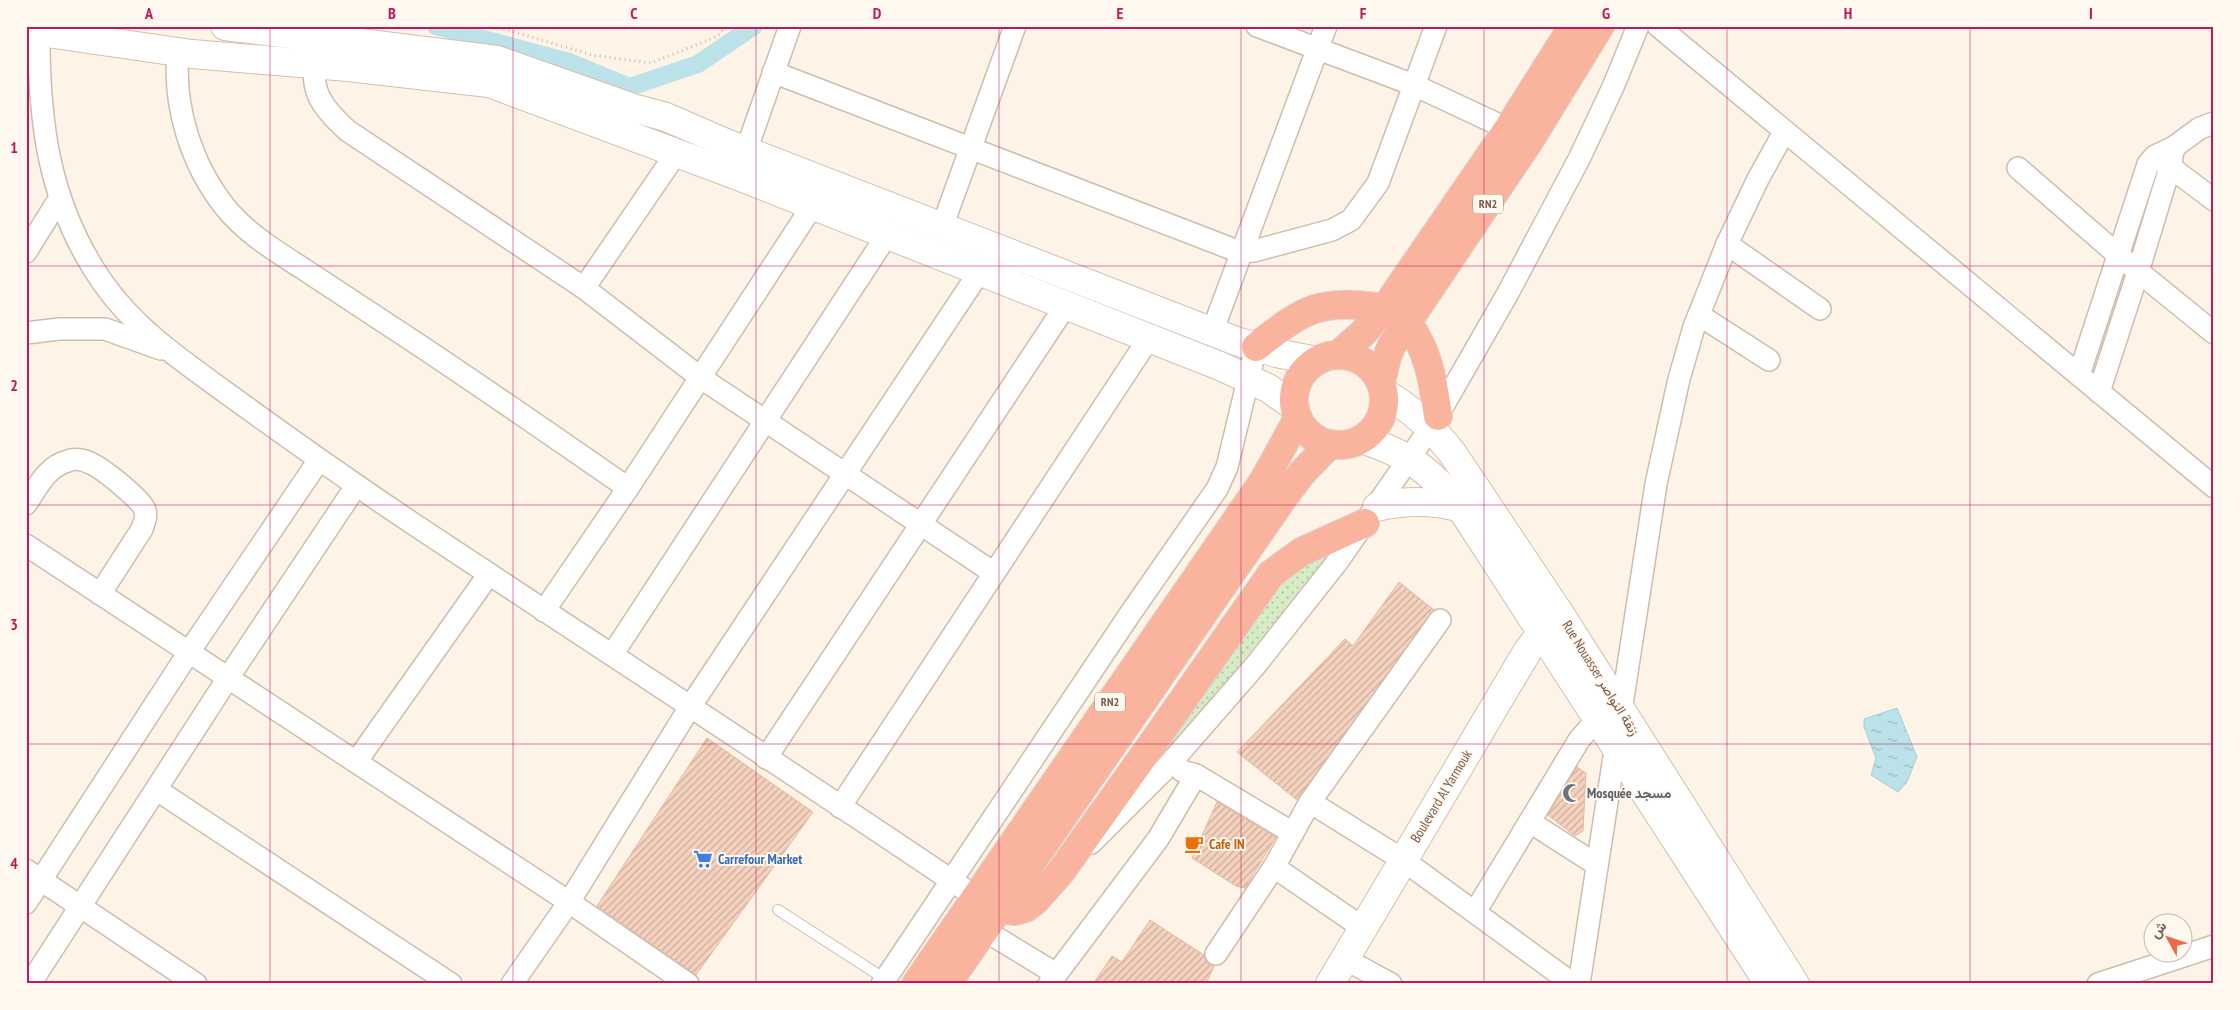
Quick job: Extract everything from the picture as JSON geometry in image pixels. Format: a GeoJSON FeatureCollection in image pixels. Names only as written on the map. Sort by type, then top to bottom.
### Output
{"type":"FeatureCollection","features":[{"type":"Feature","properties":{"kind":"highway","name":"RN2"},"geometry":{"type":"LineString","coordinates":[[946,984],[986,912],[1276,460],[1296,412],[1295,397],[1301,376],[1363,333],[1385,308],[1508,129],[1572,26]]}},
{"type":"Feature","properties":{"kind":"highway","name":"RN2"},"geometry":{"type":"LineString","coordinates":[[1362,439],[1377,424],[1384,404],[1382,388],[1387,357],[1407,322],[1530,140],[1600,26]]}},
{"type":"Feature","properties":{"kind":"highway"},"geometry":{"type":"LineString","coordinates":[[1256,347],[1294,317],[1319,307],[1345,304],[1385,308]]}},
{"type":"Feature","properties":{"kind":"highway"},"geometry":{"type":"LineString","coordinates":[[1407,322],[1421,344],[1428,362],[1434,422]]}},
{"type":"Feature","properties":{"kind":"highway"},"geometry":{"type":"LineString","coordinates":[[1327,358],[1359,359],[1372,369],[1382,388]]}},
{"type":"Feature","properties":{"kind":"highway"},"geometry":{"type":"LineString","coordinates":[[1296,412],[1311,435],[1330,444],[1352,443],[1362,439]]}},
{"type":"Feature","properties":{"kind":"highway","name":"RN2"},"geometry":{"type":"LineString","coordinates":[[916,984],[986,912],[1286,494],[1302,473],[1330,444]]}},
{"type":"Feature","properties":{"kind":"highway"},"geometry":{"type":"LineString","coordinates":[[986,912],[1015,911],[1026,908],[1035,901],[1060,873],[1271,574],[1301,552],[1371,515]]}},
{"type":"Feature","properties":{"kind":"main road"},"geometry":{"type":"LineString","coordinates":[[225,26],[496,60],[632,108],[666,117],[746,151],[1212,332],[1256,347],[1327,358]]}},
{"type":"Feature","properties":{"kind":"main road"},"geometry":{"type":"LineString","coordinates":[[35,29],[178,52],[489,82],[677,152],[1249,377],[1268,388],[1296,412]]}},
{"type":"Feature","properties":{"kind":"main road","name":"Rue Nouasser زنقة النواصر"},"geometry":{"type":"LineString","coordinates":[[1382,388],[1407,407],[1434,422],[1551,623],[1609,715],[1795,984]]}},
{"type":"Feature","properties":{"kind":"main road"},"geometry":{"type":"LineString","coordinates":[[1362,439],[1390,449],[1425,469],[1461,508],[1551,623]]}},
{"type":"Feature","properties":{"kind":"main road"},"geometry":{"type":"LineString","coordinates":[[1371,515],[1410,501],[1427,501],[1461,508]]}},
{"type":"Feature","properties":{"kind":"main road","name":"Boulevard Al Yarmouk"},"geometry":{"type":"LineString","coordinates":[[1330,984],[1527,652],[1551,623]]}},
{"type":"Feature","properties":{"kind":"main road"},"geometry":{"type":"LineString","coordinates":[[1609,715],[1616,749],[1769,984]]}},
{"type":"Feature","properties":{"kind":"street"},"geometry":{"type":"LineString","coordinates":[[746,151],[790,26]]}},
{"type":"Feature","properties":{"kind":"street"},"geometry":{"type":"LineString","coordinates":[[942,227],[1015,26]]}},
{"type":"Feature","properties":{"kind":"street"},"geometry":{"type":"LineString","coordinates":[[1256,26],[1414,85],[1508,129]]}},
{"type":"Feature","properties":{"kind":"street"},"geometry":{"type":"LineString","coordinates":[[1212,332],[1240,252],[1326,26]]}},
{"type":"Feature","properties":{"kind":"street"},"geometry":{"type":"LineString","coordinates":[[773,72],[1240,252],[1254,251],[1332,230],[1351,220],[1378,183],[1436,26]]}},
{"type":"Feature","properties":{"kind":"street"},"geometry":{"type":"LineString","coordinates":[[1060,873],[1114,822],[1167,767],[1267,651],[1371,515],[1410,459],[1434,422],[1503,302],[1580,157],[1613,87],[1638,26]]}},
{"type":"Feature","properties":{"kind":"street"},"geometry":{"type":"LineString","coordinates":[[1658,26],[2214,487]]}},
{"type":"Feature","properties":{"kind":"street"},"geometry":{"type":"LineString","coordinates":[[35,29],[43,119],[59,199],[78,243],[104,284],[135,321],[171,353],[356,486],[952,881],[986,912],[1052,979],[1158,839],[1196,775]]}},
{"type":"Feature","properties":{"kind":"street"},"geometry":{"type":"LineString","coordinates":[[320,38],[314,64],[314,86],[328,110],[348,131],[584,288],[700,378],[994,573]]}},
{"type":"Feature","properties":{"kind":"street"},"geometry":{"type":"LineString","coordinates":[[178,52],[176,70],[181,107],[192,150],[212,190],[240,224],[275,251],[416,343],[628,488]]}},
{"type":"Feature","properties":{"kind":"street"},"geometry":{"type":"LineString","coordinates":[[2079,375],[2144,171],[2166,156],[2200,128],[2214,123]]}},
{"type":"Feature","properties":{"kind":"street"},"geometry":{"type":"LineString","coordinates":[[1475,912],[1579,740],[1609,715],[1664,440],[1679,379],[1699,315],[1727,244],[1758,179],[1784,132]]}},
{"type":"Feature","properties":{"kind":"street"},"geometry":{"type":"LineString","coordinates":[[584,288],[677,152]]}},
{"type":"Feature","properties":{"kind":"street"},"geometry":{"type":"LineString","coordinates":[[2166,156],[2214,200]]}},
{"type":"Feature","properties":{"kind":"street"},"geometry":{"type":"LineString","coordinates":[[2098,392],[2138,272],[2166,156]]}},
{"type":"Feature","properties":{"kind":"street"},"geometry":{"type":"LineString","coordinates":[[2018,168],[2138,272],[2214,333]]}},
{"type":"Feature","properties":{"kind":"street"},"geometry":{"type":"LineString","coordinates":[[26,252],[59,199]]}},
{"type":"Feature","properties":{"kind":"street"},"geometry":{"type":"LineString","coordinates":[[544,611],[628,488],[813,205]]}},
{"type":"Feature","properties":{"kind":"street"},"geometry":{"type":"LineString","coordinates":[[612,655],[888,234]]}},
{"type":"Feature","properties":{"kind":"street"},"geometry":{"type":"LineString","coordinates":[[1727,244],[1820,309]]}},
{"type":"Feature","properties":{"kind":"street"},"geometry":{"type":"LineString","coordinates":[[512,984],[568,902],[690,707],[980,271]]}},
{"type":"Feature","properties":{"kind":"street"},"geometry":{"type":"LineString","coordinates":[[766,758],[1066,305]]}},
{"type":"Feature","properties":{"kind":"street"},"geometry":{"type":"LineString","coordinates":[[1699,315],[1769,360]]}},
{"type":"Feature","properties":{"kind":"street"},"geometry":{"type":"LineString","coordinates":[[26,333],[60,329],[105,330],[171,353]]}},
{"type":"Feature","properties":{"kind":"street"},"geometry":{"type":"LineString","coordinates":[[840,807],[1149,338]]}},
{"type":"Feature","properties":{"kind":"street"},"geometry":{"type":"LineString","coordinates":[[884,982],[1130,614],[1217,490],[1227,468],[1256,347]]}},
{"type":"Feature","properties":{"kind":"street"},"geometry":{"type":"LineString","coordinates":[[26,504],[55,466],[68,460],[92,463],[139,500],[145,510],[142,529],[100,594]]}},
{"type":"Feature","properties":{"kind":"street"},"geometry":{"type":"LineString","coordinates":[[26,903],[34,875],[189,652],[319,460]]}},
{"type":"Feature","properties":{"kind":"street"},"geometry":{"type":"LineString","coordinates":[[30,984],[228,678],[356,486]]}},
{"type":"Feature","properties":{"kind":"street"},"geometry":{"type":"LineString","coordinates":[[26,545],[568,902],[688,984]]}},
{"type":"Feature","properties":{"kind":"street"},"geometry":{"type":"LineString","coordinates":[[356,762],[489,574]]}},
{"type":"Feature","properties":{"kind":"street"},"geometry":{"type":"LineString","coordinates":[[1216,954],[1274,867],[1310,802],[1440,620]]}},
{"type":"Feature","properties":{"kind":"street"},"geometry":{"type":"LineString","coordinates":[[1579,984],[1616,749]]}},
{"type":"Feature","properties":{"kind":"street"},"geometry":{"type":"LineString","coordinates":[[1167,767],[1196,775],[1293,833]]}},
{"type":"Feature","properties":{"kind":"street"},"geometry":{"type":"LineString","coordinates":[[157,790],[451,984]]}},
{"type":"Feature","properties":{"kind":"street"},"geometry":{"type":"LineString","coordinates":[[1310,802],[1403,860],[1573,984]]}},
{"type":"Feature","properties":{"kind":"street"},"geometry":{"type":"LineString","coordinates":[[1530,822],[1597,865]]}},
{"type":"Feature","properties":{"kind":"street"},"geometry":{"type":"LineString","coordinates":[[1274,867],[1364,928]]}},
{"type":"Feature","properties":{"kind":"street"},"geometry":{"type":"LineString","coordinates":[[34,875],[196,984]]}},
{"type":"Feature","properties":{"kind":"street"},"geometry":{"type":"LineString","coordinates":[[2098,984],[2149,976],[2214,946]]}},
{"type":"Feature","properties":{"kind":"street"},"geometry":{"type":"LineString","coordinates":[[1345,958],[1391,984]]}},
{"type":"Feature","properties":{"kind":"lane"},"geometry":{"type":"LineString","coordinates":[[778,910],[884,982]]}},
{"type":"Feature","properties":{"kind":"path"},"geometry":{"type":"LineString","coordinates":[[494,26],[592,55],[651,63],[718,36],[725,26]]}},
{"type":"Feature","properties":{"kind":"green space"},"geometry":{"type":"Polygon","coordinates":[[[1331,551],[1329,558],[1158,763],[1153,763],[1280,576],[1331,551]]]}},
{"type":"Feature","properties":{"kind":"water"},"geometry":{"type":"Polygon","coordinates":[[[1897,708],[1917,757],[1907,782],[1898,792],[1871,775],[1876,758],[1864,727],[1864,719],[1897,708]]]}},
{"type":"Feature","properties":{"kind":"building"},"geometry":{"type":"Polygon","coordinates":[[[1399,582],[1434,610],[1297,800],[1237,752],[1345,639],[1353,646],[1399,582]]]}},
{"type":"Feature","properties":{"kind":"building","name":"Carrefour Market"},"geometry":{"type":"Polygon","coordinates":[[[707,738],[813,812],[696,975],[597,906],[707,738]]]}},
{"type":"Feature","properties":{"kind":"building","name":"Mosquée مسجد"},"geometry":{"type":"Polygon","coordinates":[[[1577,767],[1586,773],[1583,831],[1575,836],[1548,815],[1577,767]]]}},
{"type":"Feature","properties":{"kind":"building"},"geometry":{"type":"Polygon","coordinates":[[[1217,802],[1276,837],[1245,888],[1236,886],[1192,858],[1217,802]]]}},
{"type":"Feature","properties":{"kind":"building"},"geometry":{"type":"Polygon","coordinates":[[[1150,920],[1204,955],[1209,964],[1214,966],[1206,984],[1093,984],[1112,956],[1122,962],[1150,920]]]}},
{"type":"Feature","properties":{"kind":"waterway"},"geometry":{"type":"LineString","coordinates":[[436,26],[569,62],[630,87],[698,64],[754,26]]}},
{"type":"Feature","properties":{"kind":"place","name":"Mosquée مسجد"},"geometry":{"type":"Point","coordinates":[1572,793]}},
{"type":"Feature","properties":{"kind":"place","name":"Cafe IN"},"geometry":{"type":"Point","coordinates":[1194,844]}},
{"type":"Feature","properties":{"kind":"place","name":"Carrefour Market"},"geometry":{"type":"Point","coordinates":[703,859]}}]}
